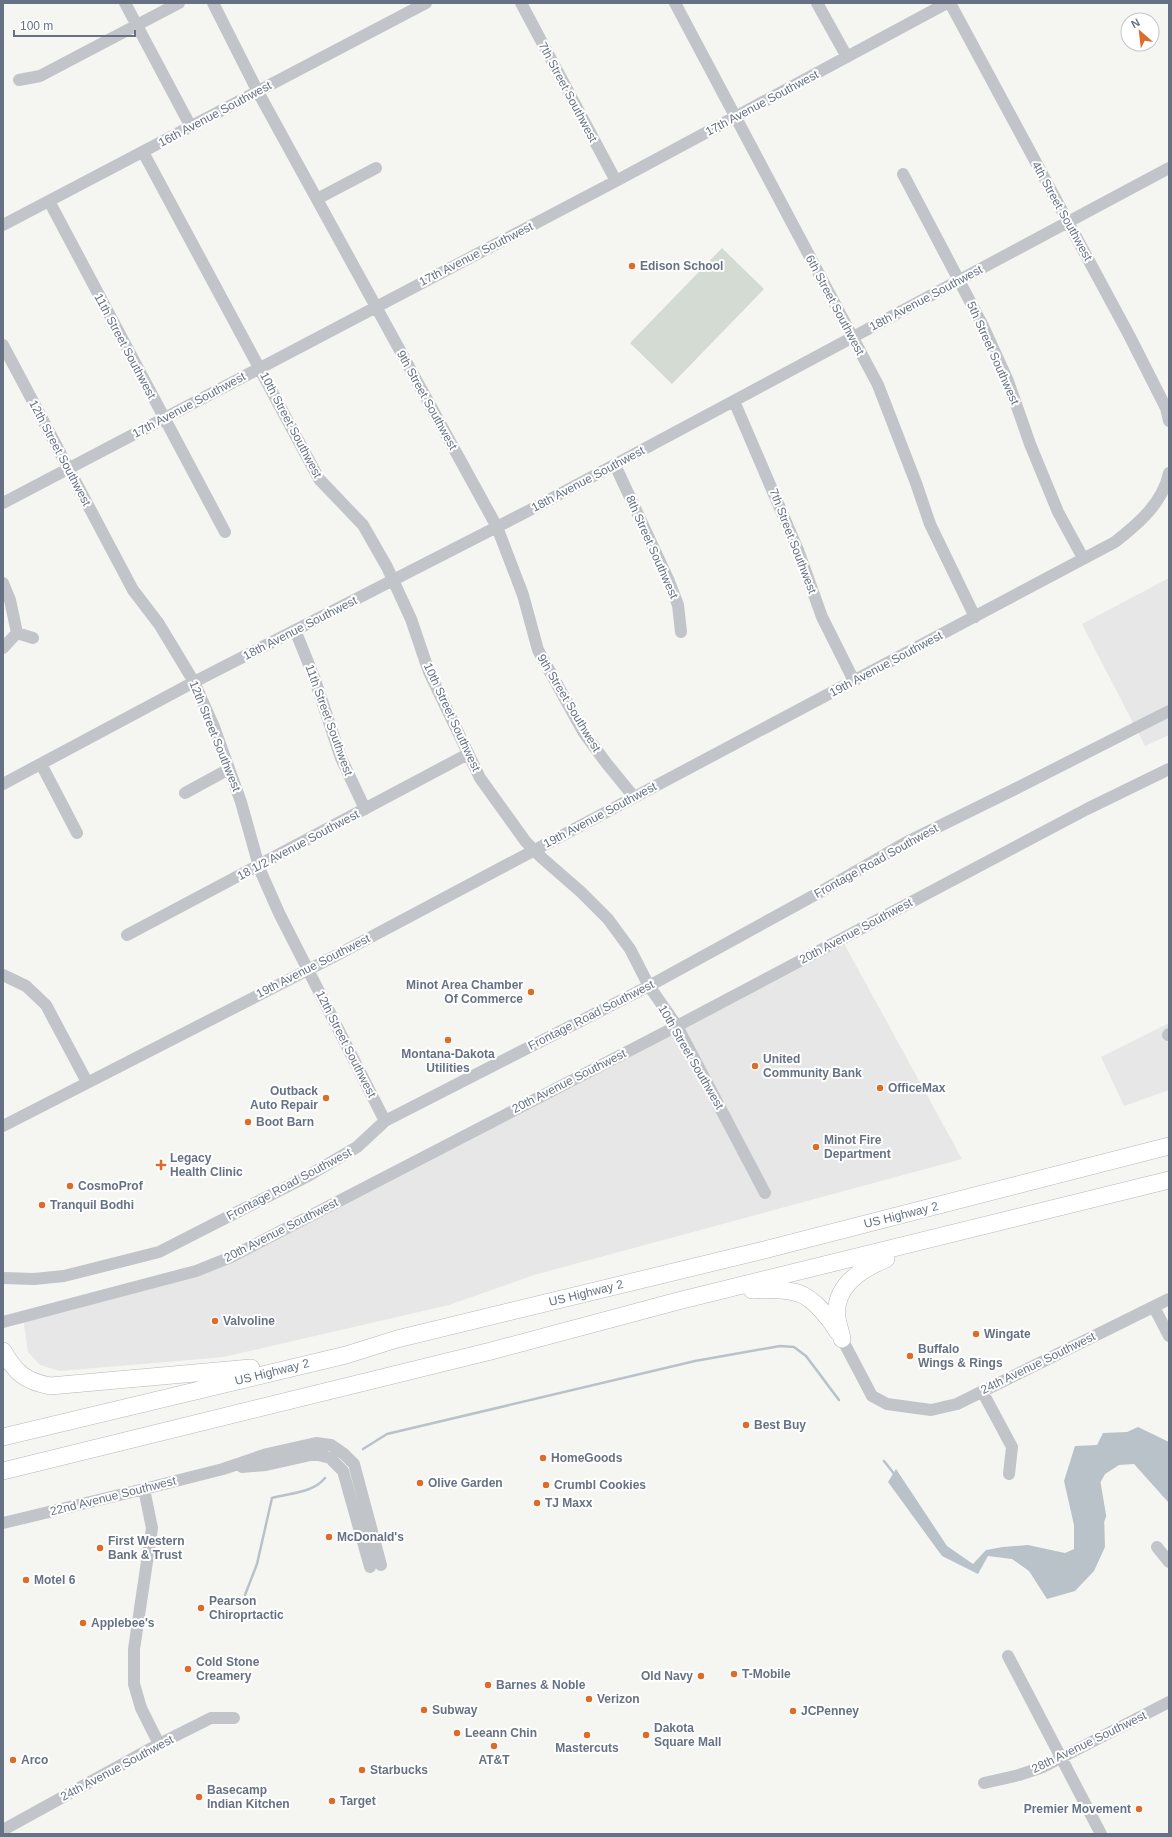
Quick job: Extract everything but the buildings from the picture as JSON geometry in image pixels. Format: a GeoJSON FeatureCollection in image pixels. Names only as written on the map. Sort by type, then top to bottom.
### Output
{"type":"FeatureCollection","features":[{"type":"Feature","properties":{"kind":"highway","name":"US Highway 2"},"geometry":{"type":"LineString","coordinates":[[3,1438],[346,1354],[397,1339],[793,1242],[1169,1146]]}},
{"type":"Feature","properties":{"kind":"highway"},"geometry":{"type":"LineString","coordinates":[[3,1471],[491,1351],[722,1290],[1169,1180]]}},
{"type":"Feature","properties":{"kind":"highway"},"geometry":{"type":"LineString","coordinates":[[1141,1187],[1169,1184]]}},
{"type":"Feature","properties":{"kind":"highway"},"geometry":{"type":"LineString","coordinates":[[842,1339],[837,1317],[839,1296],[851,1278],[874,1264],[950,1235]]}},
{"type":"Feature","properties":{"kind":"highway"},"geometry":{"type":"LineString","coordinates":[[722,1290],[767,1289],[800,1294],[819,1307],[832,1323],[842,1339]]}},
{"type":"Feature","properties":{"kind":"highway"},"geometry":{"type":"LineString","coordinates":[[3,1351],[22,1376],[36,1383],[50,1386],[249,1369],[346,1354]]}},
{"type":"Feature","properties":{"kind":"street"},"geometry":{"type":"LineString","coordinates":[[125,3],[191,127]]}},
{"type":"Feature","properties":{"kind":"street"},"geometry":{"type":"LineString","coordinates":[[20,80],[40,76],[179,3]]}},
{"type":"Feature","properties":{"kind":"street","name":"9th Street Southwest"},"geometry":{"type":"LineString","coordinates":[[213,3],[258,92],[497,527],[523,595],[538,650],[584,733],[634,797]]}},
{"type":"Feature","properties":{"kind":"street","name":"16th Avenue Southwest"},"geometry":{"type":"LineString","coordinates":[[3,225],[426,3]]}},
{"type":"Feature","properties":{"kind":"street","name":"7th Street Southwest"},"geometry":{"type":"LineString","coordinates":[[521,3],[616,181]]}},
{"type":"Feature","properties":{"kind":"street","name":"6th Street Southwest"},"geometry":{"type":"LineString","coordinates":[[675,3],[878,385],[930,524],[974,616]]}},
{"type":"Feature","properties":{"kind":"street"},"geometry":{"type":"LineString","coordinates":[[817,3],[847,57]]}},
{"type":"Feature","properties":{"kind":"street","name":"17th Avenue Southwest"},"geometry":{"type":"LineString","coordinates":[[3,503],[375,306],[616,181],[948,3]]}},
{"type":"Feature","properties":{"kind":"street","name":"4th Street Southwest"},"geometry":{"type":"LineString","coordinates":[[948,3],[1130,335],[1166,408],[1169,420]]}},
{"type":"Feature","properties":{"kind":"street","name":"10th Street Southwest"},"geometry":{"type":"LineString","coordinates":[[143,152],[319,479],[363,525],[394,580],[411,619],[429,672],[468,754],[485,785],[507,818],[534,850],[582,892],[608,919],[630,949],[649,986],[676,1026],[765,1193]]}},
{"type":"Feature","properties":{"kind":"street"},"geometry":{"type":"LineString","coordinates":[[317,200],[376,168]]}},
{"type":"Feature","properties":{"kind":"street","name":"18th Avenue Southwest"},"geometry":{"type":"LineString","coordinates":[[3,784],[194,682],[497,527],[1169,168]]}},
{"type":"Feature","properties":{"kind":"street","name":"5th Street Southwest"},"geometry":{"type":"LineString","coordinates":[[903,174],[960,280],[1008,381],[1030,444],[1058,512],[1083,558]]}},
{"type":"Feature","properties":{"kind":"street","name":"11th Street Southwest"},"geometry":{"type":"LineString","coordinates":[[49,201],[225,532]]}},
{"type":"Feature","properties":{"kind":"street","name":"12th Street Southwest"},"geometry":{"type":"LineString","coordinates":[[3,345],[133,590],[159,624],[194,682],[214,727],[230,769],[259,865],[279,913],[385,1121]]}},
{"type":"Feature","properties":{"kind":"street","name":"7th Street Southwest"},"geometry":{"type":"LineString","coordinates":[[734,400],[783,513],[822,617],[854,681]]}},
{"type":"Feature","properties":{"kind":"street","name":"8th Street Southwest"},"geometry":{"type":"LineString","coordinates":[[615,464],[668,579],[678,605],[681,632]]}},
{"type":"Feature","properties":{"kind":"street","name":"19th Avenue Southwest"},"geometry":{"type":"LineString","coordinates":[[3,1126],[308,970],[1114,542],[1146,516],[1159,497],[1169,473]]}},
{"type":"Feature","properties":{"kind":"street"},"geometry":{"type":"LineString","coordinates":[[3,583],[10,600],[17,633]]}},
{"type":"Feature","properties":{"kind":"street","name":"11th Street Southwest"},"geometry":{"type":"LineString","coordinates":[[295,630],[314,677],[341,758],[365,809]]}},
{"type":"Feature","properties":{"kind":"street"},"geometry":{"type":"LineString","coordinates":[[17,633],[33,638]]}},
{"type":"Feature","properties":{"kind":"street"},"geometry":{"type":"LineString","coordinates":[[3,648],[17,633]]}},
{"type":"Feature","properties":{"kind":"street","name":"Frontage Road Southwest"},"geometry":{"type":"LineString","coordinates":[[3,1278],[34,1279],[64,1276],[159,1252],[306,1177],[358,1148],[385,1121],[649,986],[822,891],[904,843],[1169,711]]}},
{"type":"Feature","properties":{"kind":"street","name":"18 1/2 Avenue Southwest"},"geometry":{"type":"LineString","coordinates":[[127,935],[468,754]]}},
{"type":"Feature","properties":{"kind":"street","name":"20th Avenue Southwest"},"geometry":{"type":"LineString","coordinates":[[1117,794],[1169,761]]}},
{"type":"Feature","properties":{"kind":"street"},"geometry":{"type":"LineString","coordinates":[[41,764],[77,833]]}},
{"type":"Feature","properties":{"kind":"street"},"geometry":{"type":"LineString","coordinates":[[185,793],[230,769]]}},
{"type":"Feature","properties":{"kind":"street","name":"20th Avenue Southwest"},"geometry":{"type":"LineString","coordinates":[[3,1322],[196,1272],[231,1257],[676,1026],[1117,794],[1169,769]]}},
{"type":"Feature","properties":{"kind":"street"},"geometry":{"type":"LineString","coordinates":[[3,975],[26,986],[46,1005],[87,1082]]}},
{"type":"Feature","properties":{"kind":"street","name":"24th Avenue Southwest"},"geometry":{"type":"LineString","coordinates":[[842,1339],[872,1396],[887,1404],[931,1410],[957,1404],[1050,1356],[1169,1299]]}},
{"type":"Feature","properties":{"kind":"street"},"geometry":{"type":"LineString","coordinates":[[1154,1307],[1169,1336]]}},
{"type":"Feature","properties":{"kind":"street"},"geometry":{"type":"LineString","coordinates":[[982,1391],[1012,1447],[1009,1474]]}},
{"type":"Feature","properties":{"kind":"street","name":"22nd Avenue Southwest"},"geometry":{"type":"LineString","coordinates":[[3,1523],[223,1469],[266,1466],[315,1454],[330,1458],[343,1471],[375,1566]]}},
{"type":"Feature","properties":{"kind":"street"},"geometry":{"type":"LineString","coordinates":[[144,1489],[152,1528],[134,1650],[134,1684],[141,1708],[159,1744]]}},
{"type":"Feature","properties":{"kind":"street"},"geometry":{"type":"LineString","coordinates":[[1157,1547],[1169,1562]]}},
{"type":"Feature","properties":{"kind":"street"},"geometry":{"type":"LineString","coordinates":[[1008,1656],[1101,1834]]}},
{"type":"Feature","properties":{"kind":"street","name":"28th Avenue Southwest"},"geometry":{"type":"LineString","coordinates":[[984,1783],[1019,1776],[1043,1766],[1168,1706]]}},
{"type":"Feature","properties":{"kind":"street","name":"24th Avenue Southwest"},"geometry":{"type":"LineString","coordinates":[[3,1830],[159,1744],[211,1718],[234,1718]]}},
{"type":"Feature","properties":{"kind":"shaded area"},"geometry":{"type":"Polygon","coordinates":[[[722,248],[764,289],[672,384],[630,343],[722,248]]]}},
{"type":"Feature","properties":{"kind":"shaded area"},"geometry":{"type":"Polygon","coordinates":[[[1169,578],[1169,735],[1145,746],[1082,624],[1169,578]]]}},
{"type":"Feature","properties":{"kind":"shaded area"},"geometry":{"type":"Polygon","coordinates":[[[842,940],[962,1159],[534,1275],[449,1305],[224,1357],[60,1371],[40,1365],[28,1352],[23,1318],[194,1274],[842,940]]]}},
{"type":"Feature","properties":{"kind":"shaded area"},"geometry":{"type":"Polygon","coordinates":[[[1169,1023],[1169,1090],[1124,1106],[1101,1057],[1169,1023]]]}},
{"type":"Feature","properties":{"kind":"shaded area"},"geometry":{"type":"Polygon","coordinates":[[[1138,1427],[1169,1442],[1169,1503],[1134,1464],[1119,1465],[1105,1474],[1099,1485],[1104,1514],[1105,1547],[1094,1571],[1075,1591],[1047,1599],[1029,1571],[1012,1559],[988,1556],[978,1574],[942,1556],[888,1482],[896,1469],[947,1546],[973,1564],[986,1550],[1003,1547],[1028,1545],[1065,1553],[1074,1549],[1074,1525],[1064,1481],[1075,1446],[1097,1445],[1103,1433],[1127,1432],[1138,1427]]]}},
{"type":"Feature","properties":{"kind":"waterway"},"geometry":{"type":"LineString","coordinates":[[363,1449],[387,1434],[695,1361],[780,1346],[794,1347],[806,1356],[839,1400]]}},
{"type":"Feature","properties":{"kind":"waterway"},"geometry":{"type":"LineString","coordinates":[[884,1461],[895,1475]]}},
{"type":"Feature","properties":{"kind":"waterway"},"geometry":{"type":"LineString","coordinates":[[245,1595],[257,1564],[272,1498],[308,1490],[320,1483],[325,1478]]}},
{"type":"Feature","properties":{"kind":"waterway"},"geometry":{"type":"LineString","coordinates":[[1099,1481],[1105,1516],[1103,1521]]}},
{"type":"Feature","properties":{"kind":"place","name":"Edison School"},"geometry":{"type":"Point","coordinates":[632,266]}},
{"type":"Feature","properties":{"kind":"place","name":"Minot Area Chamber Of Commerce"},"geometry":{"type":"Point","coordinates":[531,992]}},
{"type":"Feature","properties":{"kind":"place","name":"Montana-Dakota Utilities"},"geometry":{"type":"Point","coordinates":[448,1040]}},
{"type":"Feature","properties":{"kind":"place","name":"United Community Bank"},"geometry":{"type":"Point","coordinates":[755,1066]}},
{"type":"Feature","properties":{"kind":"place","name":"OfficeMax"},"geometry":{"type":"Point","coordinates":[880,1088]}},
{"type":"Feature","properties":{"kind":"place","name":"Outback Auto Repair"},"geometry":{"type":"Point","coordinates":[326,1098]}},
{"type":"Feature","properties":{"kind":"place","name":"Boot Barn"},"geometry":{"type":"Point","coordinates":[248,1122]}},
{"type":"Feature","properties":{"kind":"place","name":"Minot Fire Department"},"geometry":{"type":"Point","coordinates":[816,1147]}},
{"type":"Feature","properties":{"kind":"place","name":"Legacy Health Clinic"},"geometry":{"type":"Point","coordinates":[161,1165]}},
{"type":"Feature","properties":{"kind":"place","name":"CosmoProf"},"geometry":{"type":"Point","coordinates":[70,1186]}},
{"type":"Feature","properties":{"kind":"place","name":"Tranquil Bodhi"},"geometry":{"type":"Point","coordinates":[42,1205]}},
{"type":"Feature","properties":{"kind":"place","name":"Valvoline"},"geometry":{"type":"Point","coordinates":[215,1321]}},
{"type":"Feature","properties":{"kind":"place","name":"Wingate"},"geometry":{"type":"Point","coordinates":[976,1334]}},
{"type":"Feature","properties":{"kind":"place","name":"Buffalo Wings & Rings"},"geometry":{"type":"Point","coordinates":[910,1356]}},
{"type":"Feature","properties":{"kind":"place","name":"Best Buy"},"geometry":{"type":"Point","coordinates":[746,1425]}},
{"type":"Feature","properties":{"kind":"place","name":"HomeGoods"},"geometry":{"type":"Point","coordinates":[543,1458]}},
{"type":"Feature","properties":{"kind":"place","name":"Olive Garden"},"geometry":{"type":"Point","coordinates":[420,1483]}},
{"type":"Feature","properties":{"kind":"place","name":"Crumbl Cookies"},"geometry":{"type":"Point","coordinates":[546,1485]}},
{"type":"Feature","properties":{"kind":"place","name":"TJ Maxx"},"geometry":{"type":"Point","coordinates":[537,1503]}},
{"type":"Feature","properties":{"kind":"place","name":"McDonald's"},"geometry":{"type":"Point","coordinates":[329,1537]}},
{"type":"Feature","properties":{"kind":"place","name":"First Western Bank & Trust"},"geometry":{"type":"Point","coordinates":[100,1548]}},
{"type":"Feature","properties":{"kind":"place","name":"Motel 6"},"geometry":{"type":"Point","coordinates":[26,1580]}},
{"type":"Feature","properties":{"kind":"place","name":"Pearson Chiroprtactic"},"geometry":{"type":"Point","coordinates":[201,1608]}},
{"type":"Feature","properties":{"kind":"place","name":"Applebee's"},"geometry":{"type":"Point","coordinates":[83,1623]}},
{"type":"Feature","properties":{"kind":"place","name":"Cold Stone Creamery"},"geometry":{"type":"Point","coordinates":[188,1669]}},
{"type":"Feature","properties":{"kind":"place","name":"T-Mobile"},"geometry":{"type":"Point","coordinates":[734,1674]}},
{"type":"Feature","properties":{"kind":"place","name":"Old Navy"},"geometry":{"type":"Point","coordinates":[701,1676]}},
{"type":"Feature","properties":{"kind":"place","name":"Barnes & Noble"},"geometry":{"type":"Point","coordinates":[488,1685]}},
{"type":"Feature","properties":{"kind":"place","name":"Verizon"},"geometry":{"type":"Point","coordinates":[589,1699]}},
{"type":"Feature","properties":{"kind":"place","name":"Subway"},"geometry":{"type":"Point","coordinates":[424,1710]}},
{"type":"Feature","properties":{"kind":"place","name":"JCPenney"},"geometry":{"type":"Point","coordinates":[793,1711]}},
{"type":"Feature","properties":{"kind":"place","name":"Leeann Chin"},"geometry":{"type":"Point","coordinates":[457,1733]}},
{"type":"Feature","properties":{"kind":"place","name":"Mastercuts"},"geometry":{"type":"Point","coordinates":[587,1735]}},
{"type":"Feature","properties":{"kind":"place","name":"Dakota Square Mall"},"geometry":{"type":"Point","coordinates":[646,1735]}},
{"type":"Feature","properties":{"kind":"place","name":"AT&T"},"geometry":{"type":"Point","coordinates":[494,1746]}},
{"type":"Feature","properties":{"kind":"place","name":"Arco"},"geometry":{"type":"Point","coordinates":[13,1760]}},
{"type":"Feature","properties":{"kind":"place","name":"Starbucks"},"geometry":{"type":"Point","coordinates":[362,1770]}},
{"type":"Feature","properties":{"kind":"place","name":"Basecamp Indian Kitchen"},"geometry":{"type":"Point","coordinates":[199,1797]}},
{"type":"Feature","properties":{"kind":"place","name":"Target"},"geometry":{"type":"Point","coordinates":[332,1801]}},
{"type":"Feature","properties":{"kind":"place","name":"Premier Movement"},"geometry":{"type":"Point","coordinates":[1139,1809]}}]}
